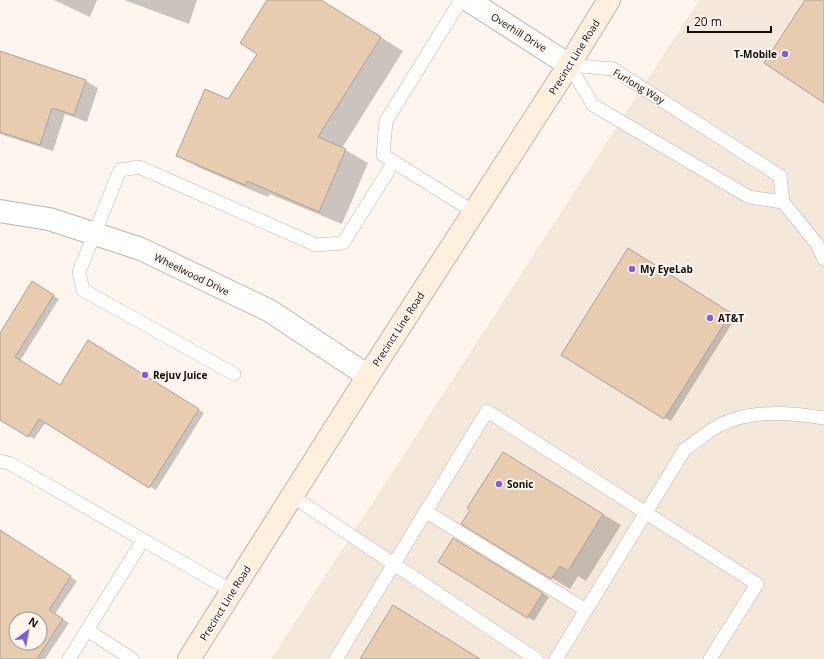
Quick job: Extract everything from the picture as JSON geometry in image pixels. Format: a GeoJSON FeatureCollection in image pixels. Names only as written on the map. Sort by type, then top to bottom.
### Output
{"type":"FeatureCollection","features":[{"type":"Feature","properties":{"kind":"main road","name":"Precinct Line Road"},"geometry":{"type":"LineString","coordinates":[[189,659],[368,376],[569,65],[609,0]]}},
{"type":"Feature","properties":{"kind":"street","name":"Overhill Drive"},"geometry":{"type":"LineString","coordinates":[[468,0],[569,65]]}},
{"type":"Feature","properties":{"kind":"street","name":"Wheelwood Drive"},"geometry":{"type":"LineString","coordinates":[[0,211],[49,218],[141,249],[270,311],[368,376]]}},
{"type":"Feature","properties":{"kind":"lane"},"geometry":{"type":"LineString","coordinates":[[461,0],[386,121],[383,155],[474,212]]}},
{"type":"Feature","properties":{"kind":"lane"},"geometry":{"type":"LineString","coordinates":[[569,65],[593,105],[749,197],[783,202],[817,244],[824,259]]}},
{"type":"Feature","properties":{"kind":"lane","name":"Furlong Way"},"geometry":{"type":"LineString","coordinates":[[569,65],[613,69],[774,171],[780,176],[783,202]]}},
{"type":"Feature","properties":{"kind":"lane"},"geometry":{"type":"LineString","coordinates":[[234,374],[83,290],[79,272],[96,234],[120,170],[139,167],[316,245],[343,242],[394,162]]}},
{"type":"Feature","properties":{"kind":"lane"},"geometry":{"type":"LineString","coordinates":[[336,659],[487,411],[757,584],[710,659]]}},
{"type":"Feature","properties":{"kind":"lane"},"geometry":{"type":"LineString","coordinates":[[556,659],[685,449],[718,426],[740,417],[776,414],[802,414],[824,418]]}},
{"type":"Feature","properties":{"kind":"lane"},"geometry":{"type":"LineString","coordinates":[[0,461],[11,464],[232,591]]}},
{"type":"Feature","properties":{"kind":"lane"},"geometry":{"type":"LineString","coordinates":[[292,496],[536,659]]}},
{"type":"Feature","properties":{"kind":"lane"},"geometry":{"type":"LineString","coordinates":[[425,511],[586,610]]}},
{"type":"Feature","properties":{"kind":"lane"},"geometry":{"type":"LineString","coordinates":[[69,659],[143,540]]}},
{"type":"Feature","properties":{"kind":"lane"},"geometry":{"type":"LineString","coordinates":[[87,630],[132,659]]}},
{"type":"Feature","properties":{"kind":"shaded area"},"geometry":{"type":"Polygon","coordinates":[[[699,0],[824,0],[824,659],[271,659],[699,0]]]}},
{"type":"Feature","properties":{"kind":"building"},"geometry":{"type":"Polygon","coordinates":[[[267,0],[321,0],[381,37],[318,137],[346,149],[319,212],[247,181],[245,185],[176,156],[205,89],[228,99],[257,54],[240,43],[267,0]]]}},
{"type":"Feature","properties":{"kind":"building"},"geometry":{"type":"Polygon","coordinates":[[[805,0],[824,0],[824,103],[764,63],[805,0]]]}},
{"type":"Feature","properties":{"kind":"building"},"geometry":{"type":"Polygon","coordinates":[[[0,51],[86,80],[74,115],[52,108],[40,145],[0,132],[0,51]]]}},
{"type":"Feature","properties":{"kind":"building"},"geometry":{"type":"Polygon","coordinates":[[[628,248],[731,313],[664,419],[561,355],[628,248]]]}},
{"type":"Feature","properties":{"kind":"building"},"geometry":{"type":"Polygon","coordinates":[[[32,281],[54,295],[15,357],[60,385],[88,340],[199,409],[149,488],[39,419],[28,437],[0,420],[0,333],[32,281]]]}},
{"type":"Feature","properties":{"kind":"building"},"geometry":{"type":"Polygon","coordinates":[[[503,452],[603,514],[568,571],[560,566],[551,579],[461,524],[470,510],[467,508],[503,452]]]}},
{"type":"Feature","properties":{"kind":"building"},"geometry":{"type":"Polygon","coordinates":[[[0,530],[71,576],[49,610],[63,619],[48,642],[48,611],[8,611],[8,651],[42,651],[37,659],[0,659],[0,530]]]}},
{"type":"Feature","properties":{"kind":"building"},"geometry":{"type":"Polygon","coordinates":[[[453,538],[543,593],[527,618],[438,562],[453,538]]]}},
{"type":"Feature","properties":{"kind":"building"},"geometry":{"type":"Polygon","coordinates":[[[393,605],[480,659],[360,659],[393,605]]]}},
{"type":"Feature","properties":{"kind":"place","name":"T-Mobile"},"geometry":{"type":"Point","coordinates":[785,54]}},
{"type":"Feature","properties":{"kind":"place","name":"My EyeLab"},"geometry":{"type":"Point","coordinates":[632,269]}},
{"type":"Feature","properties":{"kind":"place","name":"AT&T"},"geometry":{"type":"Point","coordinates":[710,318]}},
{"type":"Feature","properties":{"kind":"place","name":"Rejuv Juice"},"geometry":{"type":"Point","coordinates":[145,375]}},
{"type":"Feature","properties":{"kind":"place","name":"Sonic"},"geometry":{"type":"Point","coordinates":[499,484]}}]}
